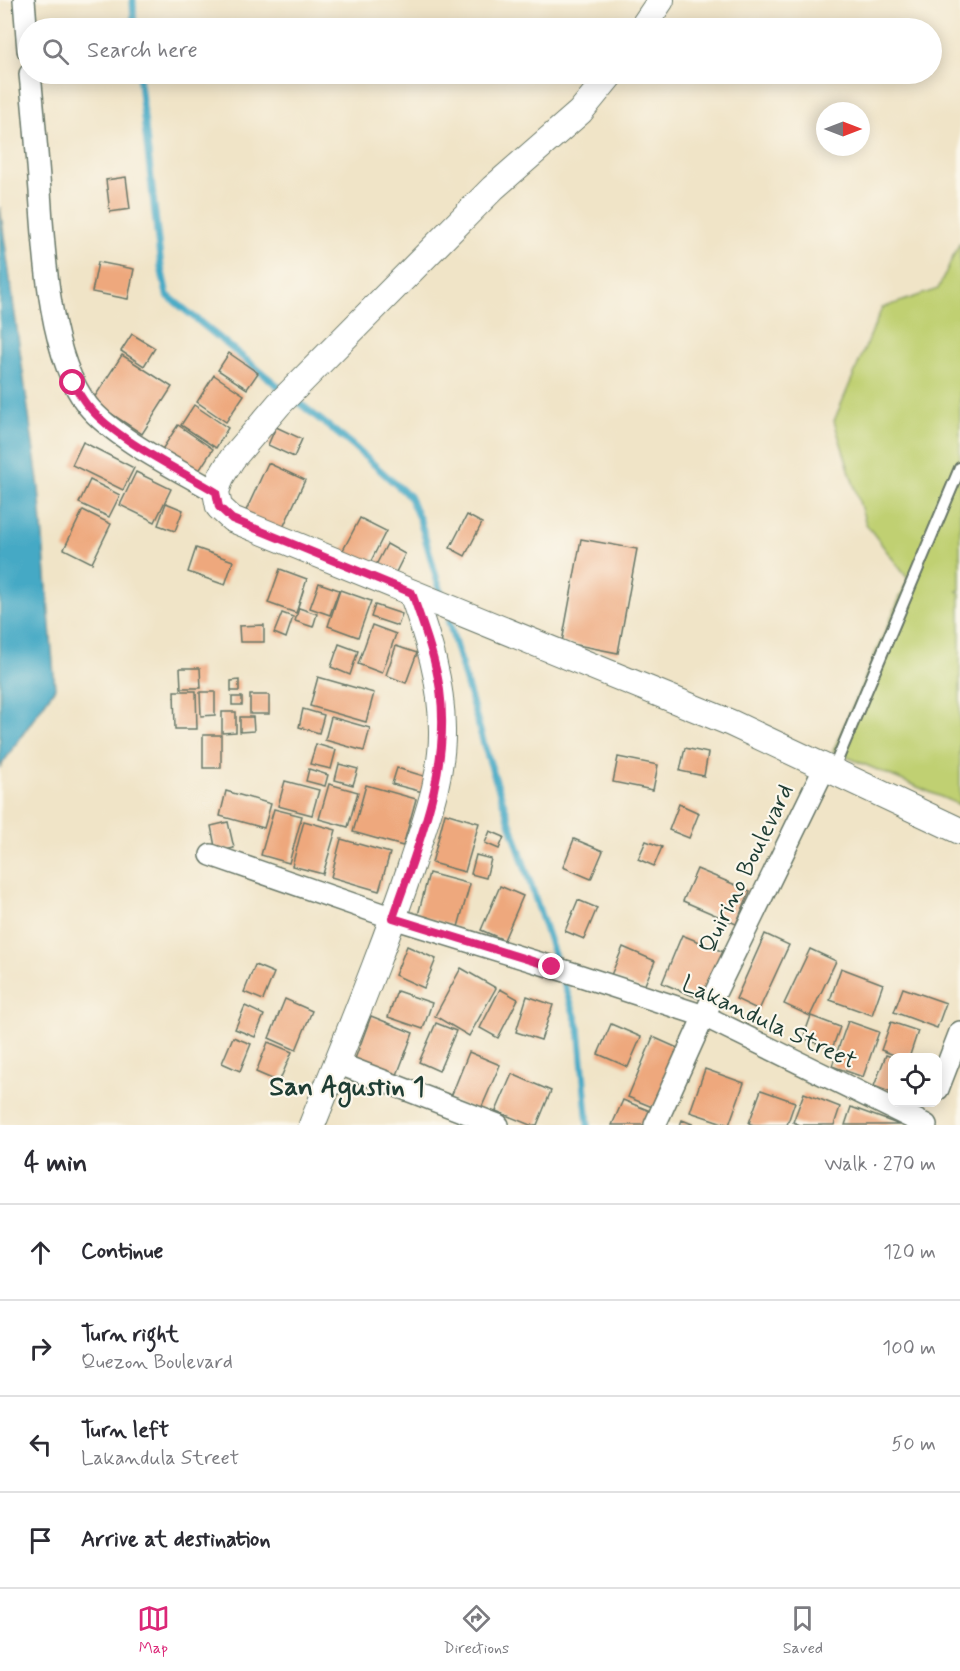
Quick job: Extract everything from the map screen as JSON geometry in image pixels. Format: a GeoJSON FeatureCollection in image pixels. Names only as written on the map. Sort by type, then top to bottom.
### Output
{"type":"FeatureCollection","features":[{"type":"Feature","properties":{"kind":"street"},"geometry":{"type":"LineString","coordinates":[[24,0],[25,18]]}},
{"type":"Feature","properties":{"kind":"street"},"geometry":{"type":"LineString","coordinates":[[649,18],[661,0]]}},
{"type":"Feature","properties":{"kind":"street"},"geometry":{"type":"LineString","coordinates":[[31,84],[52,312],[73,383],[88,406],[104,422],[216,492]]}},
{"type":"Feature","properties":{"kind":"street"},"geometry":{"type":"LineString","coordinates":[[603,84],[580,112],[493,188],[288,396],[232,459],[221,477],[216,492],[219,507],[232,519],[731,723],[960,831]]}},
{"type":"Feature","properties":{"kind":"street"},"geometry":{"type":"LineString","coordinates":[[312,1125],[393,918],[424,827],[439,774],[442,731],[440,692],[432,649],[412,593]]}},
{"type":"Feature","properties":{"kind":"street","name":"Quirino Boulevard"},"geometry":{"type":"LineString","coordinates":[[655,1125],[704,1016],[829,768]]}},
{"type":"Feature","properties":{"kind":"street","name":"Lakandula Street"},"geometry":{"type":"LineString","coordinates":[[211,855],[393,918],[704,1016],[924,1125]]}},
{"type":"Feature","properties":{"kind":"street"},"geometry":{"type":"LineString","coordinates":[[942,1079],[960,1032]]}},
{"type":"Feature","properties":{"kind":"street"},"geometry":{"type":"LineString","coordinates":[[337,1063],[498,1125]]}},
{"type":"Feature","properties":{"kind":"street"},"geometry":{"type":"LineString","coordinates":[[924,1125],[930,1107]]}},
{"type":"Feature","properties":{"kind":"lane"},"geometry":{"type":"LineString","coordinates":[[829,768],[960,468]]}},
{"type":"Feature","properties":{"kind":"green space"},"geometry":{"type":"Polygon","coordinates":[[[960,242],[960,590],[957,591],[960,593],[960,805],[833,751],[908,579],[866,524],[834,421],[882,308],[938,289],[960,242]]]}},
{"type":"Feature","properties":{"kind":"water"},"geometry":{"type":"Polygon","coordinates":[[[0,207],[39,488],[55,688],[0,767],[0,207]]]}},
{"type":"Feature","properties":{"kind":"building"},"geometry":{"type":"Polygon","coordinates":[[[126,177],[130,209],[110,212],[106,180],[126,177]]]}},
{"type":"Feature","properties":{"kind":"building"},"geometry":{"type":"Polygon","coordinates":[[[98,262],[134,269],[128,299],[92,292],[98,262]]]}},
{"type":"Feature","properties":{"kind":"building"},"geometry":{"type":"Polygon","coordinates":[[[132,334],[155,348],[144,366],[121,351],[132,334]]]}},
{"type":"Feature","properties":{"kind":"building"},"geometry":{"type":"Polygon","coordinates":[[[229,353],[258,373],[247,389],[218,370],[229,353]]]}},
{"type":"Feature","properties":{"kind":"building"},"geometry":{"type":"Polygon","coordinates":[[[122,355],[172,387],[142,434],[92,401],[122,355]]]}},
{"type":"Feature","properties":{"kind":"building"},"geometry":{"type":"Polygon","coordinates":[[[214,375],[244,395],[226,422],[197,402],[214,375]]]}},
{"type":"Feature","properties":{"kind":"building"},"geometry":{"type":"Polygon","coordinates":[[[194,405],[228,428],[216,448],[181,425],[194,405]]]}},
{"type":"Feature","properties":{"kind":"building"},"geometry":{"type":"Polygon","coordinates":[[[178,425],[213,449],[197,474],[161,451],[178,425]]]}},
{"type":"Feature","properties":{"kind":"building"},"geometry":{"type":"Polygon","coordinates":[[[276,427],[302,439],[294,457],[268,445],[276,427]]]}},
{"type":"Feature","properties":{"kind":"building"},"geometry":{"type":"Polygon","coordinates":[[[83,442],[134,468],[123,490],[72,465],[83,442]]]}},
{"type":"Feature","properties":{"kind":"building"},"geometry":{"type":"Polygon","coordinates":[[[268,463],[305,480],[281,532],[244,515],[268,463]]]}},
{"type":"Feature","properties":{"kind":"building"},"geometry":{"type":"Polygon","coordinates":[[[136,472],[171,489],[155,522],[120,505],[136,472]]]}},
{"type":"Feature","properties":{"kind":"building"},"geometry":{"type":"Polygon","coordinates":[[[90,480],[120,495],[109,517],[79,503],[90,480]]]}},
{"type":"Feature","properties":{"kind":"building"},"geometry":{"type":"Polygon","coordinates":[[[166,503],[183,510],[175,531],[158,525],[166,503]]]}},
{"type":"Feature","properties":{"kind":"building"},"geometry":{"type":"Polygon","coordinates":[[[83,510],[111,524],[92,563],[64,549],[83,510]]]}},
{"type":"Feature","properties":{"kind":"building"},"geometry":{"type":"Polygon","coordinates":[[[467,515],[482,523],[465,556],[450,548],[467,515]]]}},
{"type":"Feature","properties":{"kind":"building"},"geometry":{"type":"Polygon","coordinates":[[[360,518],[386,531],[368,567],[341,554],[360,518]]]}},
{"type":"Feature","properties":{"kind":"building"},"geometry":{"type":"Polygon","coordinates":[[[581,539],[637,549],[618,653],[562,642],[581,539]]]}},
{"type":"Feature","properties":{"kind":"building"},"geometry":{"type":"Polygon","coordinates":[[[387,544],[405,554],[394,576],[375,567],[387,544]]]}},
{"type":"Feature","properties":{"kind":"building"},"geometry":{"type":"Polygon","coordinates":[[[196,548],[233,561],[225,585],[188,572],[196,548]]]}},
{"type":"Feature","properties":{"kind":"building"},"geometry":{"type":"Polygon","coordinates":[[[280,569],[307,579],[296,613],[268,603],[280,569]]]}},
{"type":"Feature","properties":{"kind":"building"},"geometry":{"type":"Polygon","coordinates":[[[319,583],[339,590],[330,615],[310,608],[319,583]]]}},
{"type":"Feature","properties":{"kind":"building"},"geometry":{"type":"Polygon","coordinates":[[[340,590],[371,601],[358,637],[328,626],[340,590]]]}},
{"type":"Feature","properties":{"kind":"building"},"geometry":{"type":"Polygon","coordinates":[[[375,605],[402,614],[398,626],[371,617],[375,605]]]}},
{"type":"Feature","properties":{"kind":"building"},"geometry":{"type":"Polygon","coordinates":[[[299,608],[317,614],[313,627],[295,621],[299,608]]]}},
{"type":"Feature","properties":{"kind":"building"},"geometry":{"type":"Polygon","coordinates":[[[282,613],[293,617],[286,638],[274,633],[282,613]]]}},
{"type":"Feature","properties":{"kind":"building"},"geometry":{"type":"Polygon","coordinates":[[[264,625],[264,642],[240,642],[239,626],[264,625]]]}},
{"type":"Feature","properties":{"kind":"building"},"geometry":{"type":"Polygon","coordinates":[[[372,625],[396,634],[382,673],[358,664],[372,625]]]}},
{"type":"Feature","properties":{"kind":"building"},"geometry":{"type":"Polygon","coordinates":[[[339,644],[358,651],[350,675],[331,667],[339,644]]]}},
{"type":"Feature","properties":{"kind":"building"},"geometry":{"type":"Polygon","coordinates":[[[396,646],[417,653],[406,683],[386,675],[396,646]]]}},
{"type":"Feature","properties":{"kind":"building"},"geometry":{"type":"Polygon","coordinates":[[[180,668],[200,668],[201,688],[181,688],[180,668]]]}},
{"type":"Feature","properties":{"kind":"building"},"geometry":{"type":"Polygon","coordinates":[[[318,677],[374,693],[366,722],[310,706],[318,677]]]}},
{"type":"Feature","properties":{"kind":"building"},"geometry":{"type":"Polygon","coordinates":[[[239,680],[239,691],[231,691],[231,681],[239,680]]]}},
{"type":"Feature","properties":{"kind":"building"},"geometry":{"type":"Polygon","coordinates":[[[174,691],[196,691],[197,729],[175,729],[174,691]]]}},
{"type":"Feature","properties":{"kind":"building"},"geometry":{"type":"Polygon","coordinates":[[[200,692],[215,692],[215,715],[201,716],[200,692]]]}},
{"type":"Feature","properties":{"kind":"building"},"geometry":{"type":"Polygon","coordinates":[[[250,695],[269,695],[269,714],[250,714],[250,695]]]}},
{"type":"Feature","properties":{"kind":"building"},"geometry":{"type":"Polygon","coordinates":[[[232,697],[242,697],[242,705],[232,705],[232,697]]]}},
{"type":"Feature","properties":{"kind":"building"},"geometry":{"type":"Polygon","coordinates":[[[303,709],[324,715],[319,733],[299,727],[303,709]]]}},
{"type":"Feature","properties":{"kind":"building"},"geometry":{"type":"Polygon","coordinates":[[[222,712],[236,712],[236,732],[222,733],[222,712]]]}},
{"type":"Feature","properties":{"kind":"building"},"geometry":{"type":"Polygon","coordinates":[[[240,717],[253,717],[254,731],[240,732],[240,717]]]}},
{"type":"Feature","properties":{"kind":"building"},"geometry":{"type":"Polygon","coordinates":[[[331,717],[370,728],[364,751],[325,740],[331,717]]]}},
{"type":"Feature","properties":{"kind":"building"},"geometry":{"type":"Polygon","coordinates":[[[203,735],[221,735],[221,768],[203,768],[203,735]]]}},
{"type":"Feature","properties":{"kind":"building"},"geometry":{"type":"Polygon","coordinates":[[[316,744],[336,750],[331,769],[310,764],[316,744]]]}},
{"type":"Feature","properties":{"kind":"building"},"geometry":{"type":"Polygon","coordinates":[[[685,748],[708,753],[704,776],[680,771],[685,748]]]}},
{"type":"Feature","properties":{"kind":"building"},"geometry":{"type":"Polygon","coordinates":[[[618,757],[658,765],[653,790],[613,782],[618,757]]]}},
{"type":"Feature","properties":{"kind":"building"},"geometry":{"type":"Polygon","coordinates":[[[339,764],[358,769],[353,785],[335,780],[339,764]]]}},
{"type":"Feature","properties":{"kind":"building"},"geometry":{"type":"Polygon","coordinates":[[[397,768],[427,777],[423,792],[392,784],[397,768]]]}},
{"type":"Feature","properties":{"kind":"building"},"geometry":{"type":"Polygon","coordinates":[[[309,769],[328,775],[325,786],[306,781],[309,769]]]}},
{"type":"Feature","properties":{"kind":"building"},"geometry":{"type":"Polygon","coordinates":[[[285,781],[319,790],[312,815],[278,806],[285,781]]]}},
{"type":"Feature","properties":{"kind":"building"},"geometry":{"type":"Polygon","coordinates":[[[329,784],[358,792],[348,827],[319,819],[329,784]]]}},
{"type":"Feature","properties":{"kind":"building"},"geometry":{"type":"Polygon","coordinates":[[[366,785],[416,799],[403,846],[353,832],[366,785]]]}},
{"type":"Feature","properties":{"kind":"building"},"geometry":{"type":"Polygon","coordinates":[[[226,791],[271,804],[264,828],[220,816],[226,791]]]}},
{"type":"Feature","properties":{"kind":"building"},"geometry":{"type":"Polygon","coordinates":[[[679,804],[699,813],[689,838],[669,830],[679,804]]]}},
{"type":"Feature","properties":{"kind":"building"},"geometry":{"type":"Polygon","coordinates":[[[274,809],[302,816],[289,863],[261,855],[274,809]]]}},
{"type":"Feature","properties":{"kind":"building"},"geometry":{"type":"Polygon","coordinates":[[[445,813],[479,823],[465,872],[432,863],[445,813]]]}},
{"type":"Feature","properties":{"kind":"building"},"geometry":{"type":"Polygon","coordinates":[[[304,821],[336,830],[323,874],[292,866],[304,821]]]}},
{"type":"Feature","properties":{"kind":"building"},"geometry":{"type":"Polygon","coordinates":[[[228,822],[234,848],[216,852],[211,826],[228,822]]]}},
{"type":"Feature","properties":{"kind":"building"},"geometry":{"type":"Polygon","coordinates":[[[490,831],[504,837],[499,849],[485,843],[490,831]]]}},
{"type":"Feature","properties":{"kind":"building"},"geometry":{"type":"Polygon","coordinates":[[[341,839],[390,853],[379,891],[331,877],[341,839]]]}},
{"type":"Feature","properties":{"kind":"building"},"geometry":{"type":"Polygon","coordinates":[[[574,839],[603,851],[591,879],[563,867],[574,839]]]}},
{"type":"Feature","properties":{"kind":"building"},"geometry":{"type":"Polygon","coordinates":[[[646,841],[662,847],[654,866],[638,859],[646,841]]]}},
{"type":"Feature","properties":{"kind":"building"},"geometry":{"type":"Polygon","coordinates":[[[476,855],[491,859],[486,878],[471,874],[476,855]]]}},
{"type":"Feature","properties":{"kind":"building"},"geometry":{"type":"Polygon","coordinates":[[[697,869],[750,891],[736,924],[683,901],[697,869]]]}},
{"type":"Feature","properties":{"kind":"building"},"geometry":{"type":"Polygon","coordinates":[[[429,873],[470,884],[458,927],[418,915],[429,873]]]}},
{"type":"Feature","properties":{"kind":"building"},"geometry":{"type":"Polygon","coordinates":[[[500,886],[523,896],[504,940],[481,930],[500,886]]]}},
{"type":"Feature","properties":{"kind":"building"},"geometry":{"type":"Polygon","coordinates":[[[578,900],[597,908],[584,939],[565,931],[578,900]]]}},
{"type":"Feature","properties":{"kind":"building"},"geometry":{"type":"Polygon","coordinates":[[[765,934],[789,945],[759,1010],[736,999],[765,934]]]}},
{"type":"Feature","properties":{"kind":"building"},"geometry":{"type":"Polygon","coordinates":[[[682,935],[726,953],[705,1001],[662,983],[682,935]]]}},
{"type":"Feature","properties":{"kind":"building"},"geometry":{"type":"Polygon","coordinates":[[[407,946],[436,959],[424,988],[395,975],[407,946]]]}},
{"type":"Feature","properties":{"kind":"building"},"geometry":{"type":"Polygon","coordinates":[[[623,947],[655,961],[643,989],[611,975],[623,947]]]}},
{"type":"Feature","properties":{"kind":"building"},"geometry":{"type":"Polygon","coordinates":[[[810,949],[836,961],[810,1016],[784,1004],[810,949]]]}},
{"type":"Feature","properties":{"kind":"building"},"geometry":{"type":"Polygon","coordinates":[[[255,965],[274,973],[263,1000],[244,992],[255,965]]]}},
{"type":"Feature","properties":{"kind":"building"},"geometry":{"type":"Polygon","coordinates":[[[461,968],[496,988],[469,1036],[435,1016],[461,968]]]}},
{"type":"Feature","properties":{"kind":"building"},"geometry":{"type":"Polygon","coordinates":[[[841,968],[883,984],[872,1015],[830,1000],[841,968]]]}},
{"type":"Feature","properties":{"kind":"building"},"geometry":{"type":"Polygon","coordinates":[[[903,988],[946,1003],[937,1028],[894,1012],[903,988]]]}},
{"type":"Feature","properties":{"kind":"building"},"geometry":{"type":"Polygon","coordinates":[[[500,989],[518,999],[498,1038],[480,1028],[500,989]]]}},
{"type":"Feature","properties":{"kind":"building"},"geometry":{"type":"Polygon","coordinates":[[[397,991],[432,1003],[423,1029],[388,1017],[397,991]]]}},
{"type":"Feature","properties":{"kind":"building"},"geometry":{"type":"Polygon","coordinates":[[[527,996],[553,1005],[541,1040],[516,1032],[527,996]]]}},
{"type":"Feature","properties":{"kind":"building"},"geometry":{"type":"Polygon","coordinates":[[[285,999],[312,1011],[296,1050],[269,1038],[285,999]]]}},
{"type":"Feature","properties":{"kind":"building"},"geometry":{"type":"Polygon","coordinates":[[[245,1006],[264,1015],[255,1037],[235,1029],[245,1006]]]}},
{"type":"Feature","properties":{"kind":"building"},"geometry":{"type":"Polygon","coordinates":[[[371,1016],[413,1033],[397,1075],[355,1059],[371,1016]]]}},
{"type":"Feature","properties":{"kind":"building"},"geometry":{"type":"Polygon","coordinates":[[[811,1016],[840,1027],[832,1049],[803,1038],[811,1016]]]}},
{"type":"Feature","properties":{"kind":"building"},"geometry":{"type":"Polygon","coordinates":[[[848,1021],[879,1032],[863,1077],[832,1066],[848,1021]]]}},
{"type":"Feature","properties":{"kind":"building"},"geometry":{"type":"Polygon","coordinates":[[[891,1022],[918,1031],[911,1053],[889,1053],[881,1050],[891,1022]]]}},
{"type":"Feature","properties":{"kind":"building"},"geometry":{"type":"Polygon","coordinates":[[[436,1023],[456,1031],[439,1071],[419,1062],[436,1023]]]}},
{"type":"Feature","properties":{"kind":"building"},"geometry":{"type":"Polygon","coordinates":[[[611,1024],[641,1037],[628,1067],[598,1054],[611,1024]]]}},
{"type":"Feature","properties":{"kind":"building"},"geometry":{"type":"Polygon","coordinates":[[[233,1037],[251,1044],[240,1071],[222,1063],[233,1037]]]}},
{"type":"Feature","properties":{"kind":"building"},"geometry":{"type":"Polygon","coordinates":[[[653,1037],[682,1050],[657,1109],[628,1097],[653,1037]]]}},
{"type":"Feature","properties":{"kind":"building"},"geometry":{"type":"Polygon","coordinates":[[[268,1042],[292,1052],[279,1082],[256,1072],[268,1042]]]}},
{"type":"Feature","properties":{"kind":"building"},"geometry":{"type":"Polygon","coordinates":[[[469,1052],[500,1065],[480,1111],[450,1099],[469,1052]]]}},
{"type":"Feature","properties":{"kind":"building"},"geometry":{"type":"Polygon","coordinates":[[[886,1055],[888,1056],[888,1091],[874,1086],[886,1055]]]}},
{"type":"Feature","properties":{"kind":"building"},"geometry":{"type":"Polygon","coordinates":[[[705,1069],[744,1083],[729,1125],[690,1112],[705,1069]]]}},
{"type":"Feature","properties":{"kind":"building"},"geometry":{"type":"Polygon","coordinates":[[[512,1074],[551,1091],[537,1125],[530,1125],[496,1111],[512,1074]]]}},
{"type":"Feature","properties":{"kind":"building"},"geometry":{"type":"Polygon","coordinates":[[[761,1090],[795,1102],[787,1125],[749,1123],[761,1090]]]}},
{"type":"Feature","properties":{"kind":"building"},"geometry":{"type":"Polygon","coordinates":[[[804,1093],[840,1107],[834,1125],[800,1125],[793,1122],[804,1093]]]}},
{"type":"Feature","properties":{"kind":"building"},"geometry":{"type":"Polygon","coordinates":[[[623,1100],[655,1113],[650,1125],[612,1125],[623,1100]]]}},
{"type":"Feature","properties":{"kind":"building"},"geometry":{"type":"Polygon","coordinates":[[[851,1107],[900,1125],[845,1125],[851,1107]]]}},
{"type":"Feature","properties":{"kind":"building"},"geometry":{"type":"Polygon","coordinates":[[[682,1120],[695,1125],[680,1125],[682,1120]]]}},
{"type":"Feature","properties":{"kind":"waterway"},"geometry":{"type":"LineString","coordinates":[[133,0],[134,18]]}},
{"type":"Feature","properties":{"kind":"waterway"},"geometry":{"type":"LineString","coordinates":[[140,84],[161,267],[167,295],[284,391]]}},
{"type":"Feature","properties":{"kind":"waterway"},"geometry":{"type":"LineString","coordinates":[[293,398],[352,445],[409,496],[420,520],[441,594]]}},
{"type":"Feature","properties":{"kind":"waterway"},"geometry":{"type":"LineString","coordinates":[[449,622],[485,748],[557,963]]}},
{"type":"Feature","properties":{"kind":"waterway"},"geometry":{"type":"LineString","coordinates":[[561,975],[579,1028],[588,1125]]}},
{"type":"Feature","properties":{"kind":"district","name":"San Agustin 1"},"geometry":{"type":"Point","coordinates":[347,1087]}},
{"type":"Feature","properties":{"kind":"route"},"geometry":{"type":"LineString","coordinates":[[73,383],[88,406],[104,422],[216,492],[219,507],[232,519],[412,593],[432,649],[440,692],[442,731],[439,774],[424,827],[393,918],[552,967]]}}]}
